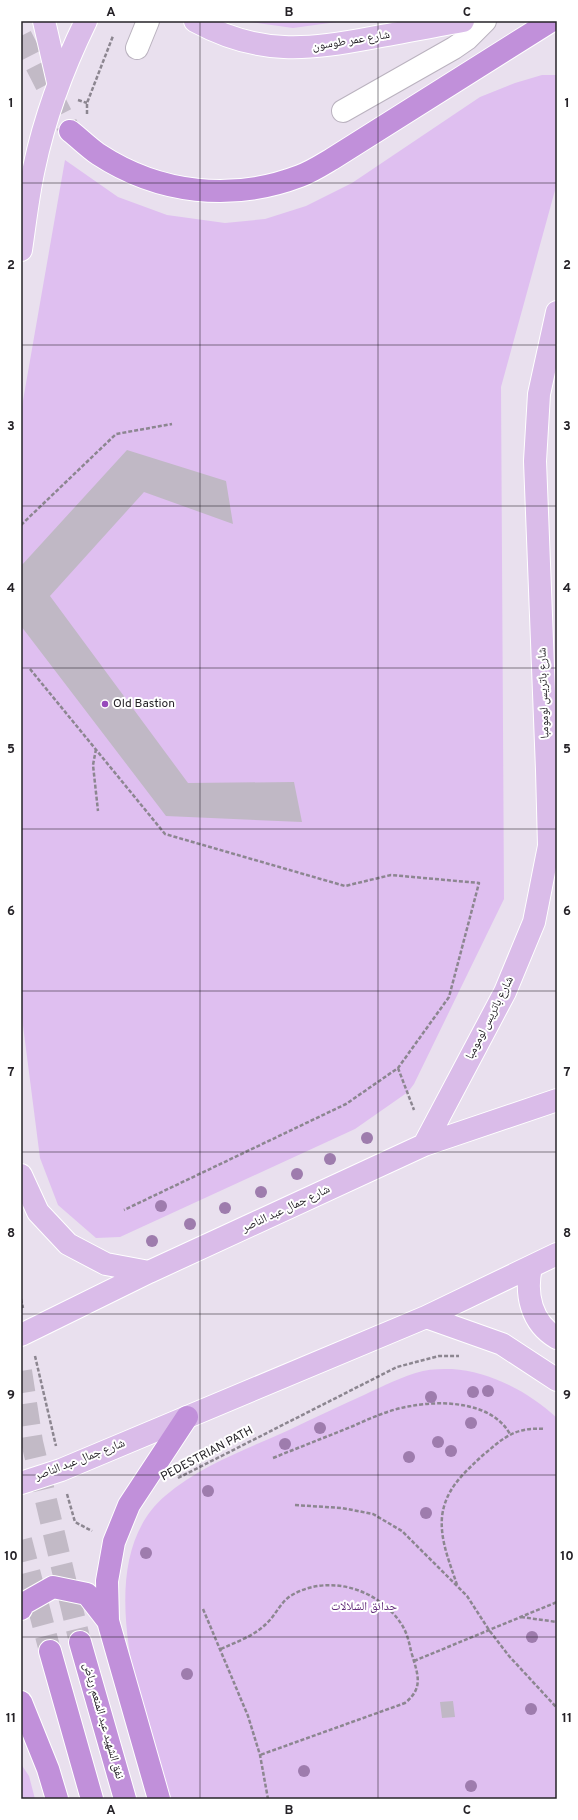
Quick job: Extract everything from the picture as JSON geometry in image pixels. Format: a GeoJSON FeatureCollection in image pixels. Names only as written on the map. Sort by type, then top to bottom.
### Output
{"type":"FeatureCollection","features":[{"type":"Feature","properties":{"kind":"highway"},"geometry":{"type":"LineString","coordinates":[[79,126],[97,153],[128,171],[161,184],[196,191],[232,192],[267,186],[301,176],[332,159],[551,21]]}},
{"type":"Feature","properties":{"kind":"highway"},"geometry":{"type":"LineString","coordinates":[[159,1799],[108,1621],[107,1581],[114,1542],[129,1504],[187,1417]]}},
{"type":"Feature","properties":{"kind":"highway"},"geometry":{"type":"LineString","coordinates":[[21,1610],[23,1604],[53,1587],[87,1594],[108,1621]]}},
{"type":"Feature","properties":{"kind":"highway","name":"نفق الشهيد عبد المنعم رياض"},"geometry":{"type":"LineString","coordinates":[[80,1642],[125,1799]]}},
{"type":"Feature","properties":{"kind":"highway"},"geometry":{"type":"LineString","coordinates":[[50,1651],[92,1799]]}},
{"type":"Feature","properties":{"kind":"highway"},"geometry":{"type":"LineString","coordinates":[[21,1702],[48,1770],[57,1799]]}},
{"type":"Feature","properties":{"kind":"main road"},"geometry":{"type":"LineString","coordinates":[[44,21],[58,82]]}},
{"type":"Feature","properties":{"kind":"main road"},"geometry":{"type":"LineString","coordinates":[[21,250],[33,169],[44,125],[58,82],[86,21]]}},
{"type":"Feature","properties":{"kind":"main road","name":"شارع عمر طوسون"},"geometry":{"type":"LineString","coordinates":[[195,21],[235,39],[264,46],[294,48],[324,47],[463,21]]}},
{"type":"Feature","properties":{"kind":"main road","name":"شارع باتريس لومومبا"},"geometry":{"type":"LineString","coordinates":[[424,1145],[505,992],[534,922],[549,846],[535,461],[539,394],[557,312]]}},
{"type":"Feature","properties":{"kind":"main road","name":"شارع جمال عبد الناصر"},"geometry":{"type":"LineString","coordinates":[[25,1333],[149,1272],[424,1145],[557,1100]]}},
{"type":"Feature","properties":{"kind":"main road"},"geometry":{"type":"LineString","coordinates":[[21,1175],[38,1212],[68,1244],[106,1264],[149,1272]]}},
{"type":"Feature","properties":{"kind":"main road","name":"شارع جمال عبد الناصر"},"geometry":{"type":"LineString","coordinates":[[21,1483],[61,1470],[426,1317],[557,1254]]}},
{"type":"Feature","properties":{"kind":"main road"},"geometry":{"type":"LineString","coordinates":[[531,1267],[528,1282],[529,1297],[534,1311],[541,1325],[557,1338]]}},
{"type":"Feature","properties":{"kind":"main road"},"geometry":{"type":"LineString","coordinates":[[426,1317],[502,1344],[557,1380]]}},
{"type":"Feature","properties":{"kind":"lane"},"geometry":{"type":"LineString","coordinates":[[138,48],[148,21]]}},
{"type":"Feature","properties":{"kind":"lane"},"geometry":{"type":"LineString","coordinates":[[343,111],[454,48],[467,39],[485,21]]}},
{"type":"Feature","properties":{"kind":"path"},"geometry":{"type":"LineString","coordinates":[[79,126],[113,36]]}},
{"type":"Feature","properties":{"kind":"path"},"geometry":{"type":"LineString","coordinates":[[80,102],[87,103]]}},
{"type":"Feature","properties":{"kind":"path"},"geometry":{"type":"LineString","coordinates":[[21,525],[116,434],[172,424]]}},
{"type":"Feature","properties":{"kind":"path"},"geometry":{"type":"LineString","coordinates":[[30,669],[165,834],[345,886],[391,875],[479,883],[449,997],[398,1068],[346,1104],[124,1210]]}},
{"type":"Feature","properties":{"kind":"path"},"geometry":{"type":"LineString","coordinates":[[96,749],[93,765],[98,810]]}},
{"type":"Feature","properties":{"kind":"path"},"geometry":{"type":"LineString","coordinates":[[398,1068],[408,1092],[424,1145]]}},
{"type":"Feature","properties":{"kind":"path"},"geometry":{"type":"LineString","coordinates":[[21,1299],[25,1333],[75,1522],[114,1542]]}},
{"type":"Feature","properties":{"kind":"path","name":"PEDESTRIAN PATH"},"geometry":{"type":"LineString","coordinates":[[176,1479],[397,1367],[439,1356],[460,1356]]}},
{"type":"Feature","properties":{"kind":"path"},"geometry":{"type":"LineString","coordinates":[[273,1458],[383,1414],[410,1406],[429,1404],[449,1404],[482,1411],[493,1415],[502,1422],[510,1434]]}},
{"type":"Feature","properties":{"kind":"path"},"geometry":{"type":"LineString","coordinates":[[457,1585],[444,1545],[442,1531],[442,1516],[446,1501],[452,1488],[461,1476],[500,1440],[510,1434],[533,1428],[545,1429]]}},
{"type":"Feature","properties":{"kind":"path"},"geometry":{"type":"LineString","coordinates":[[295,1505],[342,1508],[373,1514],[402,1532],[457,1585],[478,1611],[489,1630],[509,1656],[557,1708]]}},
{"type":"Feature","properties":{"kind":"path"},"geometry":{"type":"LineString","coordinates":[[221,1649],[258,1630],[266,1624],[291,1595],[316,1586],[331,1585],[359,1590],[384,1604],[403,1626],[418,1677],[418,1685],[411,1698],[405,1703],[260,1755]]}},
{"type":"Feature","properties":{"kind":"path"},"geometry":{"type":"LineString","coordinates":[[414,1661],[557,1602]]}},
{"type":"Feature","properties":{"kind":"path"},"geometry":{"type":"LineString","coordinates":[[203,1609],[248,1716],[260,1755],[268,1799]]}},
{"type":"Feature","properties":{"kind":"path"},"geometry":{"type":"LineString","coordinates":[[521,1617],[557,1622]]}},
{"type":"Feature","properties":{"kind":"green space"},"geometry":{"type":"Polygon","coordinates":[[[244,21],[344,21],[293,28],[244,21]]]}},
{"type":"Feature","properties":{"kind":"green space"},"geometry":{"type":"Polygon","coordinates":[[[542,75],[557,75],[557,183],[501,387],[504,899],[414,1084],[408,1092],[355,1129],[120,1237],[96,1238],[58,1205],[40,1158],[21,1010],[21,412],[65,160],[118,197],[167,215],[225,223],[265,219],[306,206],[352,183],[480,97],[515,83],[542,75]]]}},
{"type":"Feature","properties":{"kind":"green space","name":"حدائق الشلالات"},"geometry":{"type":"Polygon","coordinates":[[[452,1369],[480,1374],[508,1384],[534,1400],[557,1418],[557,1799],[167,1799],[146,1726],[128,1642],[125,1599],[129,1560],[142,1525],[165,1496],[194,1475],[225,1458],[401,1378],[426,1370],[452,1369]]]}},
{"type":"Feature","properties":{"kind":"green space"},"geometry":{"type":"Polygon","coordinates":[[[21,1764],[29,1776],[35,1799],[21,1799],[21,1764]]]}},
{"type":"Feature","properties":{"kind":"building","name":"Old Bastion"},"geometry":{"type":"Polygon","coordinates":[[[127,450],[226,481],[233,524],[144,492],[50,596],[188,783],[294,782],[302,822],[166,816],[21,626],[21,566],[127,450]]]}},
{"type":"Feature","properties":{"kind":"building"},"geometry":{"type":"Polygon","coordinates":[[[453,1701],[455,1717],[442,1718],[440,1702],[453,1701]]]}},
{"type":"Feature","properties":{"kind":"tunnel"},"geometry":{"type":"LineString","coordinates":[[21,36],[70,131]]}},
{"type":"Feature","properties":{"kind":"tunnel"},"geometry":{"type":"LineString","coordinates":[[21,1371],[32,1442],[80,1642]]}},
{"type":"Feature","properties":{"kind":"tunnel"},"geometry":{"type":"LineString","coordinates":[[21,1540],[50,1651]]}},
{"type":"Feature","properties":{"kind":"place","name":"Old Bastion"},"geometry":{"type":"Point","coordinates":[105,704]}}]}
